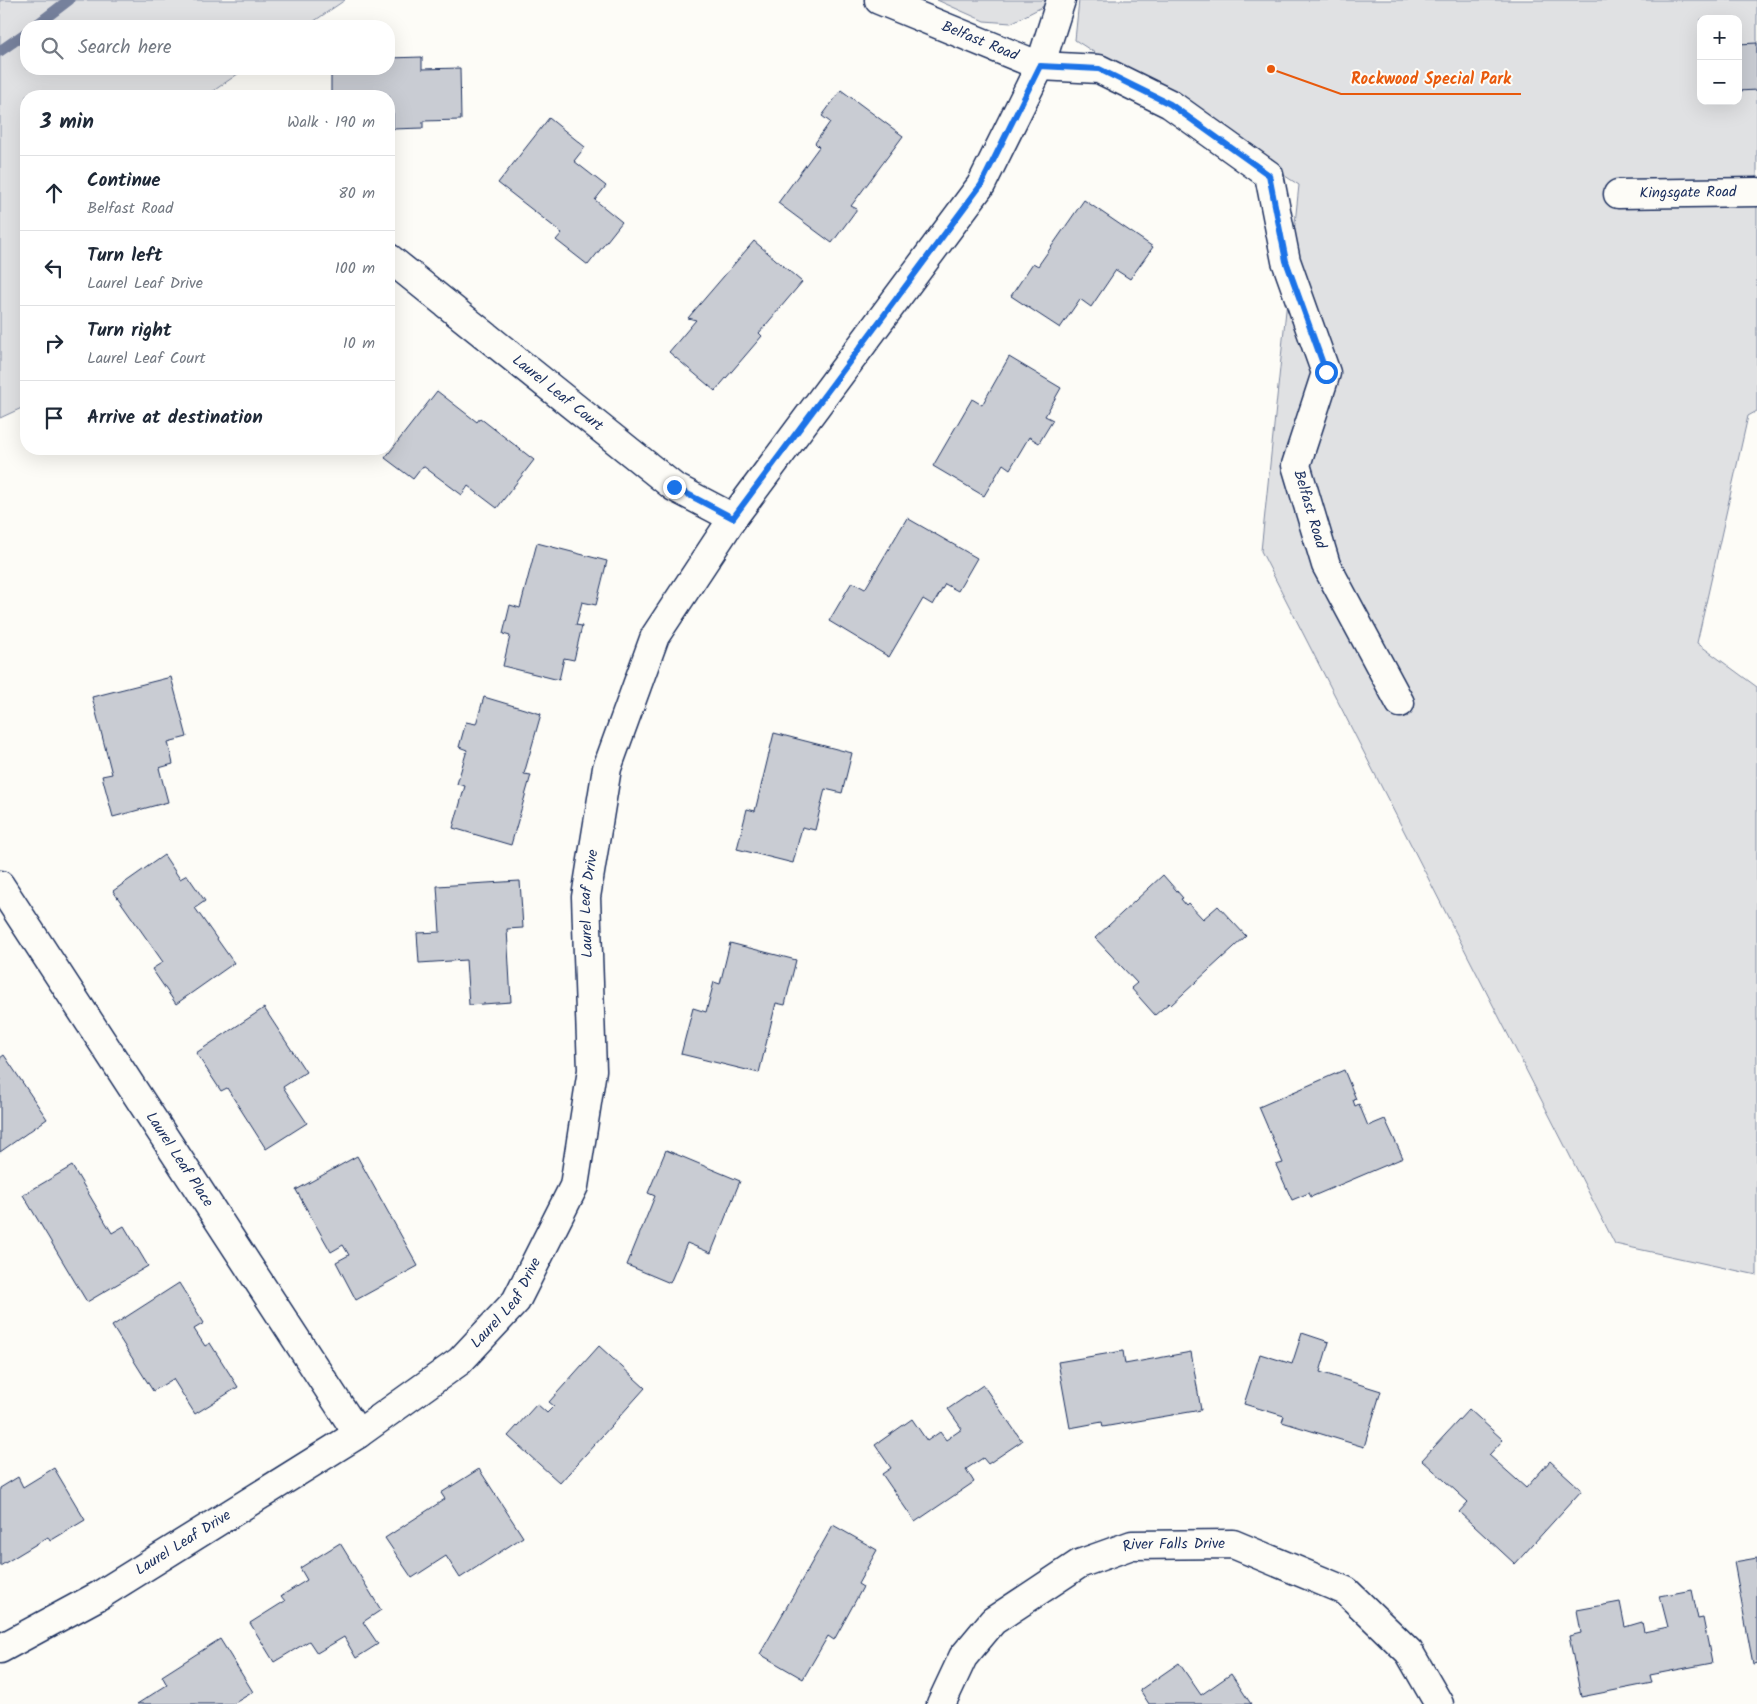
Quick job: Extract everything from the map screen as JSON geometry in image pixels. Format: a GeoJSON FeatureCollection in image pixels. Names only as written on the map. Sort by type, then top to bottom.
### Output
{"type":"FeatureCollection","features":[{"type":"Feature","properties":{"kind":"street","name":"Belfast Road"},"geometry":{"type":"LineString","coordinates":[[879,0],[1040,66],[1099,69],[1170,104],[1269,175],[1286,261],[1326,372],[1296,465],[1326,565],[1400,703]]}},
{"type":"Feature","properties":{"kind":"street","name":"Laurel Leaf Drive"},"geometry":{"type":"LineString","coordinates":[[0,1649],[100,1595],[358,1434],[460,1361],[516,1301],[574,1186],[592,1070],[586,897],[607,768],[655,636],[733,518],[981,185],[1040,66],[1061,0]]}},
{"type":"Feature","properties":{"kind":"street","name":"Kingsgate Road"},"geometry":{"type":"LineString","coordinates":[[1618,194],[1757,192]]}},
{"type":"Feature","properties":{"kind":"street","name":"Laurel Leaf Court"},"geometry":{"type":"LineString","coordinates":[[395,263],[674,487],[733,518]]}},
{"type":"Feature","properties":{"kind":"street","name":"Laurel Leaf Place"},"geometry":{"type":"LineString","coordinates":[[0,885],[358,1434]]}},
{"type":"Feature","properties":{"kind":"street","name":"River Falls Drive"},"geometry":{"type":"LineString","coordinates":[[941,1704],[963,1657],[994,1621],[1079,1564],[1132,1545],[1233,1544],[1346,1591],[1408,1652],[1439,1704]]}},
{"type":"Feature","properties":{"kind":"shaded area"},"geometry":{"type":"Polygon","coordinates":[[[0,0],[345,0],[316,20],[20,20],[20,75],[236,75],[215,90],[20,90],[20,409],[0,418],[0,0]]]}},
{"type":"Feature","properties":{"kind":"shaded area"},"geometry":{"type":"Polygon","coordinates":[[[937,0],[1048,0],[1046,5],[1011,23],[984,21],[937,0]]]}},
{"type":"Feature","properties":{"kind":"shaded area"},"geometry":{"type":"Polygon","coordinates":[[[1079,0],[1757,0],[1757,411],[1748,416],[1697,643],[1757,687],[1757,1275],[1615,1244],[1261,551],[1299,185],[1075,40],[1079,0]]]}},
{"type":"Feature","properties":{"kind":"building"},"geometry":{"type":"Polygon","coordinates":[[[1757,43],[1757,90],[1742,91],[1742,44],[1757,43]]]}},
{"type":"Feature","properties":{"kind":"building"},"geometry":{"type":"Polygon","coordinates":[[[422,57],[422,69],[460,68],[461,120],[423,121],[423,128],[395,129],[395,90],[331,90],[331,75],[395,75],[395,58],[422,57]]]}},
{"type":"Feature","properties":{"kind":"building"},"geometry":{"type":"Polygon","coordinates":[[[841,90],[903,136],[851,206],[857,209],[832,243],[778,203],[819,147],[815,143],[830,122],[822,116],[841,90]]]}},
{"type":"Feature","properties":{"kind":"building"},"geometry":{"type":"Polygon","coordinates":[[[549,118],[585,147],[574,161],[606,186],[595,200],[622,222],[588,265],[556,240],[562,233],[498,183],[549,118]]]}},
{"type":"Feature","properties":{"kind":"building"},"geometry":{"type":"Polygon","coordinates":[[[1084,200],[1153,247],[1130,279],[1116,270],[1091,307],[1080,299],[1060,328],[1011,296],[1033,263],[1038,266],[1084,200]]]}},
{"type":"Feature","properties":{"kind":"building"},"geometry":{"type":"Polygon","coordinates":[[[754,241],[802,282],[759,333],[762,336],[715,391],[669,352],[696,320],[688,318],[754,241]]]}},
{"type":"Feature","properties":{"kind":"building"},"geometry":{"type":"Polygon","coordinates":[[[1009,357],[1061,388],[1045,416],[1053,420],[1039,443],[1029,437],[1010,469],[1003,464],[984,496],[933,466],[972,399],[982,405],[1009,357]]]}},
{"type":"Feature","properties":{"kind":"building"},"geometry":{"type":"Polygon","coordinates":[[[437,391],[477,422],[480,418],[534,460],[497,508],[468,486],[462,495],[423,466],[413,479],[385,458],[387,455],[395,455],[395,445],[437,391]]]}},
{"type":"Feature","properties":{"kind":"building"},"geometry":{"type":"Polygon","coordinates":[[[907,518],[977,558],[958,591],[945,584],[933,605],[923,599],[889,657],[829,621],[852,582],[865,589],[907,518]]]}},
{"type":"Feature","properties":{"kind":"building"},"geometry":{"type":"Polygon","coordinates":[[[537,543],[607,561],[596,605],[582,602],[576,625],[582,626],[574,660],[564,658],[559,680],[503,666],[510,636],[503,634],[510,605],[520,608],[537,543]]]}},
{"type":"Feature","properties":{"kind":"building"},"geometry":{"type":"Polygon","coordinates":[[[171,677],[187,737],[168,742],[173,764],[159,768],[168,802],[113,817],[102,776],[112,774],[92,697],[171,677]]]}},
{"type":"Feature","properties":{"kind":"building"},"geometry":{"type":"Polygon","coordinates":[[[484,697],[541,714],[524,774],[531,775],[511,845],[453,828],[465,786],[457,784],[467,750],[459,747],[466,722],[476,724],[484,697]]]}},
{"type":"Feature","properties":{"kind":"building"},"geometry":{"type":"Polygon","coordinates":[[[774,733],[852,753],[842,793],[825,789],[815,830],[802,827],[793,863],[737,849],[747,809],[755,811],[774,733]]]}},
{"type":"Feature","properties":{"kind":"building"},"geometry":{"type":"Polygon","coordinates":[[[164,855],[180,879],[187,875],[205,901],[195,908],[234,963],[176,1004],[152,969],[163,962],[113,891],[164,855]]]}},
{"type":"Feature","properties":{"kind":"building"},"geometry":{"type":"Polygon","coordinates":[[[1163,875],[1183,898],[1181,899],[1186,905],[1188,903],[1203,919],[1218,906],[1246,936],[1171,1005],[1169,1003],[1155,1015],[1131,988],[1137,983],[1095,938],[1163,875]]]}},
{"type":"Feature","properties":{"kind":"building"},"geometry":{"type":"Polygon","coordinates":[[[520,881],[523,928],[507,929],[511,1002],[469,1005],[466,960],[419,963],[417,933],[440,932],[437,886],[520,881]]]}},
{"type":"Feature","properties":{"kind":"building"},"geometry":{"type":"Polygon","coordinates":[[[730,943],[796,960],[785,1005],[776,1003],[759,1073],[681,1054],[693,1008],[706,1012],[714,982],[720,984],[730,943]]]}},
{"type":"Feature","properties":{"kind":"building"},"geometry":{"type":"Polygon","coordinates":[[[264,1008],[306,1072],[283,1087],[307,1123],[266,1149],[227,1088],[221,1091],[196,1053],[264,1008]]]}},
{"type":"Feature","properties":{"kind":"building"},"geometry":{"type":"Polygon","coordinates":[[[4,1055],[47,1119],[0,1152],[0,1058],[4,1055]]]}},
{"type":"Feature","properties":{"kind":"building"},"geometry":{"type":"Polygon","coordinates":[[[1344,1070],[1356,1099],[1353,1100],[1355,1106],[1359,1104],[1368,1126],[1385,1119],[1403,1158],[1311,1197],[1309,1193],[1292,1200],[1276,1165],[1283,1163],[1259,1107],[1344,1070]]]}},
{"type":"Feature","properties":{"kind":"building"},"geometry":{"type":"Polygon","coordinates":[[[666,1150],[740,1181],[711,1253],[687,1243],[670,1283],[627,1265],[655,1196],[648,1193],[666,1150]]]}},
{"type":"Feature","properties":{"kind":"building"},"geometry":{"type":"Polygon","coordinates":[[[357,1156],[418,1266],[356,1300],[336,1262],[349,1255],[343,1245],[331,1252],[296,1190],[357,1156]]]}},
{"type":"Feature","properties":{"kind":"building"},"geometry":{"type":"Polygon","coordinates":[[[72,1166],[112,1233],[124,1226],[148,1266],[87,1302],[23,1195],[72,1166]]]}},
{"type":"Feature","properties":{"kind":"building"},"geometry":{"type":"Polygon","coordinates":[[[179,1283],[204,1323],[194,1329],[205,1346],[210,1343],[238,1387],[195,1414],[173,1379],[153,1391],[112,1326],[179,1283]]]}},
{"type":"Feature","properties":{"kind":"building"},"geometry":{"type":"Polygon","coordinates":[[[1302,1333],[1329,1342],[1320,1372],[1381,1391],[1364,1447],[1282,1422],[1284,1416],[1244,1404],[1260,1354],[1292,1364],[1302,1333]]]}},
{"type":"Feature","properties":{"kind":"building"},"geometry":{"type":"Polygon","coordinates":[[[599,1346],[645,1388],[560,1483],[508,1436],[537,1404],[547,1413],[554,1406],[549,1402],[599,1346]]]}},
{"type":"Feature","properties":{"kind":"building"},"geometry":{"type":"Polygon","coordinates":[[[1123,1351],[1125,1364],[1191,1352],[1201,1410],[1103,1427],[1102,1422],[1070,1428],[1058,1362],[1123,1351]]]}},
{"type":"Feature","properties":{"kind":"building"},"geometry":{"type":"Polygon","coordinates":[[[983,1385],[1022,1441],[988,1464],[983,1458],[966,1469],[974,1482],[915,1522],[882,1474],[891,1468],[875,1445],[912,1419],[927,1441],[940,1432],[946,1440],[962,1429],[948,1409],[983,1385]]]}},
{"type":"Feature","properties":{"kind":"building"},"geometry":{"type":"Polygon","coordinates":[[[1469,1409],[1503,1440],[1489,1455],[1526,1488],[1550,1461],[1582,1490],[1515,1564],[1459,1512],[1468,1502],[1422,1460],[1469,1409]]]}},
{"type":"Feature","properties":{"kind":"building"},"geometry":{"type":"Polygon","coordinates":[[[54,1468],[85,1520],[50,1541],[48,1537],[0,1566],[0,1488],[18,1477],[23,1487],[54,1468]]]}},
{"type":"Feature","properties":{"kind":"building"},"geometry":{"type":"Polygon","coordinates":[[[479,1469],[523,1537],[460,1578],[446,1556],[412,1578],[385,1538],[445,1499],[441,1493],[479,1469]]]}},
{"type":"Feature","properties":{"kind":"building"},"geometry":{"type":"Polygon","coordinates":[[[833,1525],[877,1550],[858,1584],[863,1587],[834,1640],[828,1636],[803,1679],[760,1654],[833,1525]]]}},
{"type":"Feature","properties":{"kind":"building"},"geometry":{"type":"Polygon","coordinates":[[[340,1543],[381,1610],[363,1622],[378,1644],[356,1658],[344,1637],[317,1653],[309,1641],[274,1662],[250,1623],[285,1601],[281,1596],[307,1580],[300,1568],[340,1543]]]}},
{"type":"Feature","properties":{"kind":"building"},"geometry":{"type":"Polygon","coordinates":[[[1757,1558],[1757,1663],[1753,1664],[1734,1562],[1757,1558]]]}},
{"type":"Feature","properties":{"kind":"building"},"geometry":{"type":"Polygon","coordinates":[[[1692,1590],[1698,1619],[1703,1618],[1712,1663],[1650,1675],[1652,1683],[1581,1697],[1569,1636],[1581,1633],[1577,1610],[1620,1602],[1625,1627],[1642,1622],[1644,1632],[1668,1627],[1660,1596],[1692,1590]]]}},
{"type":"Feature","properties":{"kind":"building"},"geometry":{"type":"Polygon","coordinates":[[[220,1639],[253,1692],[233,1704],[137,1704],[167,1685],[162,1676],[220,1639]]]}},
{"type":"Feature","properties":{"kind":"building"},"geometry":{"type":"Polygon","coordinates":[[[1179,1663],[1201,1695],[1231,1674],[1251,1704],[1149,1704],[1140,1690],[1179,1663]]]}},
{"type":"Feature","properties":{"kind":"waterway"},"geometry":{"type":"LineString","coordinates":[[43,20],[69,0]]}},
{"type":"Feature","properties":{"kind":"waterway"},"geometry":{"type":"LineString","coordinates":[[0,51],[20,37]]}},
{"type":"Feature","properties":{"kind":"place","name":"Rockwood Special Park"},"geometry":{"type":"Point","coordinates":[1271,69]}},
{"type":"Feature","properties":{"kind":"route"},"geometry":{"type":"LineString","coordinates":[[674,487],[733,518],[981,185],[1040,66],[1099,69],[1170,104],[1269,175],[1286,261],[1326,372]]}}]}
